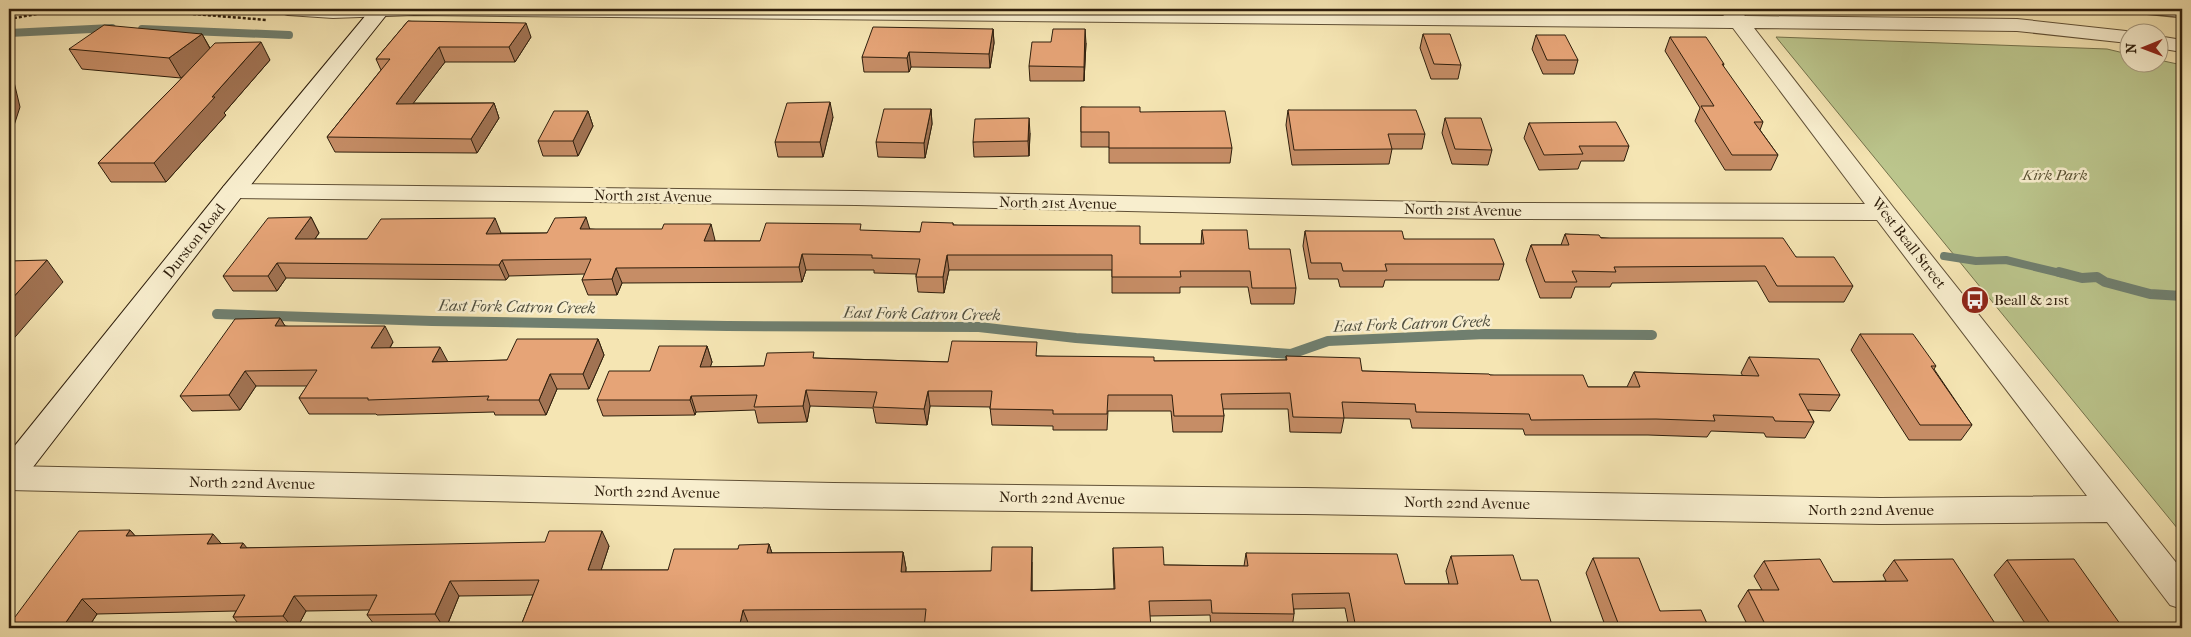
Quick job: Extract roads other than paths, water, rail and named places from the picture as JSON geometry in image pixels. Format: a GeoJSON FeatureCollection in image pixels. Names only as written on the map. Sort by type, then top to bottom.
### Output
{"type":"FeatureCollection","features":[{"type":"Feature","properties":{"kind":"street"},"geometry":{"type":"LineString","coordinates":[[288,9],[333,12],[381,9],[1735,16],[2017,25],[2118,36]]}},
{"type":"Feature","properties":{"kind":"street","name":"Durston Road"},"geometry":{"type":"LineString","coordinates":[[9,476],[232,191],[381,9]]}},
{"type":"Feature","properties":{"kind":"street","name":"West Beall Street"},"geometry":{"type":"LineString","coordinates":[[1735,16],[1884,212],[2182,595]]}},
{"type":"Feature","properties":{"kind":"street"},"geometry":{"type":"LineString","coordinates":[[2168,44],[2182,46]]}},
{"type":"Feature","properties":{"kind":"street","name":"North 21st Avenue"},"geometry":{"type":"LineString","coordinates":[[232,191],[856,198],[1486,211],[1884,212]]}},
{"type":"Feature","properties":{"kind":"street","name":"North 22nd Avenue"},"geometry":{"type":"LineString","coordinates":[[9,476],[833,496],[1305,500],[1881,511],[2114,509]]}},
{"type":"Feature","properties":{"kind":"lane"},"geometry":{"type":"LineString","coordinates":[[2132,9],[2182,14]]}},
{"type":"Feature","properties":{"kind":"waterway","name":"East Fork Catron Creek"},"geometry":{"type":"LineString","coordinates":[[9,33],[112,28]]}},
{"type":"Feature","properties":{"kind":"waterway","name":"East Fork Catron Creek"},"geometry":{"type":"LineString","coordinates":[[142,29],[289,35]]}},
{"type":"Feature","properties":{"kind":"waterway","name":"East Fork Catron Creek"},"geometry":{"type":"LineString","coordinates":[[1944,256],[1976,261],[2006,260],[2064,274]]}},
{"type":"Feature","properties":{"kind":"waterway","name":"East Fork Catron Creek"},"geometry":{"type":"LineString","coordinates":[[2059,272],[2082,278],[2097,277],[2105,282],[2150,294],[2182,296]]}},
{"type":"Feature","properties":{"kind":"waterway","name":"East Fork Catron Creek"},"geometry":{"type":"LineString","coordinates":[[217,314],[432,321],[727,326],[979,327],[1076,338],[1291,354],[1328,341],[1485,334],[1652,335]]}},
{"type":"Feature","properties":{"kind":"place","name":"Beall & 21st"},"geometry":{"type":"Point","coordinates":[1975,300]}},
{"type":"Feature","properties":{"kind":"park label","name":"Kirk Park"},"geometry":{"type":"Point","coordinates":[2055,175]}}]}
